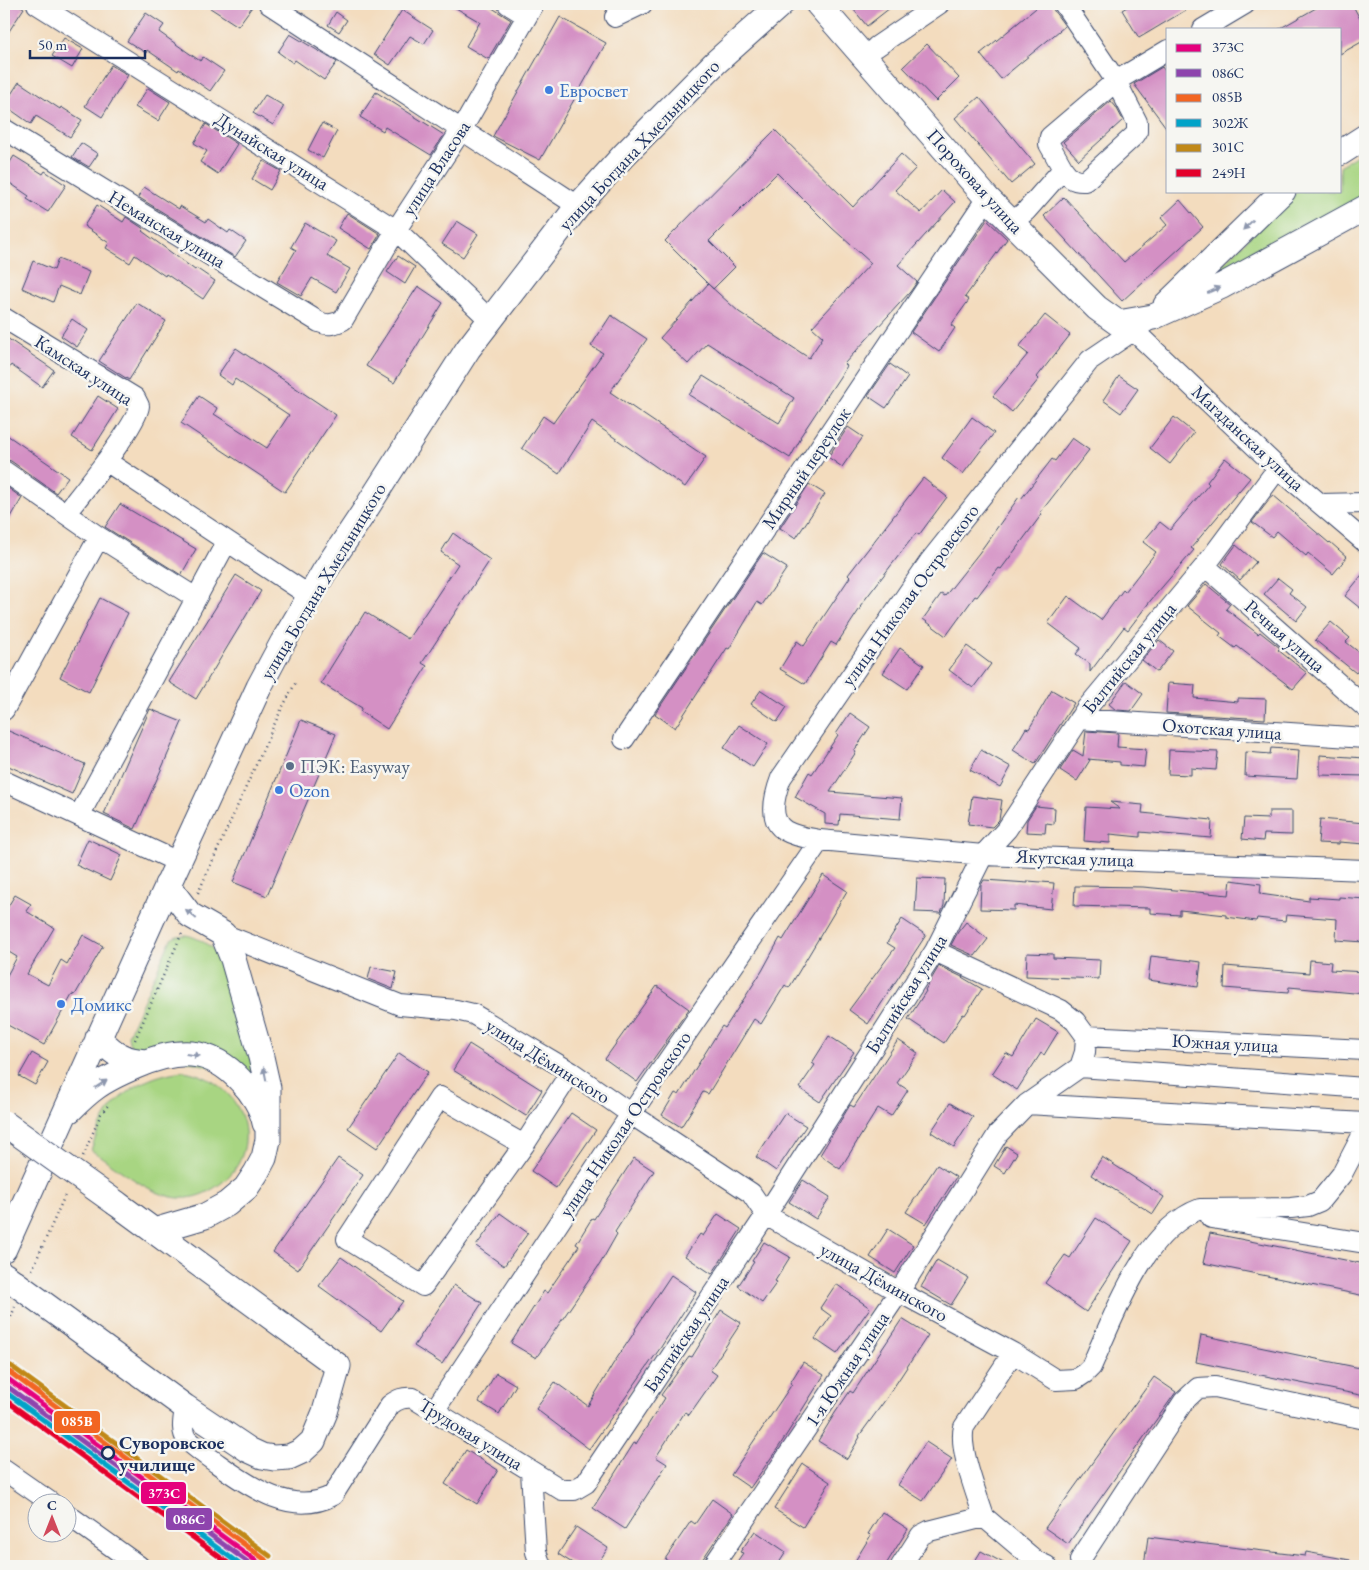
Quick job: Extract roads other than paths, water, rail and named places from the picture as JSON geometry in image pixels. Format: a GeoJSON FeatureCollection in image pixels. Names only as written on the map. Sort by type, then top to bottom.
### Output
{"type":"FeatureCollection","features":[{"type":"Feature","properties":{"kind":"main road","name":"улица Богдана Хмельницкого"},"geometry":{"type":"LineString","coordinates":[[4,1249],[167,885],[259,687],[310,596],[468,350],[578,206],[623,156],[715,63],[781,4]]}},
{"type":"Feature","properties":{"kind":"main road","name":"Пороховая улица"},"geometry":{"type":"LineString","coordinates":[[818,4],[987,198],[1097,308],[1118,323],[1143,324]]}},
{"type":"Feature","properties":{"kind":"main road"},"geometry":{"type":"LineString","coordinates":[[1342,152],[1365,137]]}},
{"type":"Feature","properties":{"kind":"main road","name":"улица Николая Островского"},"geometry":{"type":"LineString","coordinates":[[1143,324],[1281,192]]}},
{"type":"Feature","properties":{"kind":"main road","name":"улица Николая Островского"},"geometry":{"type":"LineString","coordinates":[[1143,324],[1222,286],[1365,208]]}},
{"type":"Feature","properties":{"kind":"main road"},"geometry":{"type":"LineString","coordinates":[[154,1231],[205,1216],[227,1204],[246,1188],[256,1173],[264,1158],[268,1140],[268,1088],[262,1058],[233,959],[223,934],[190,915],[167,885]]}},
{"type":"Feature","properties":{"kind":"main road"},"geometry":{"type":"LineString","coordinates":[[98,1038],[112,1052],[122,1058],[138,1061]]}},
{"type":"Feature","properties":{"kind":"main road"},"geometry":{"type":"LineString","coordinates":[[64,1115],[95,1087],[138,1061],[179,1054],[198,1055],[216,1060],[246,1086],[257,1102],[265,1120],[268,1140]]}},
{"type":"Feature","properties":{"kind":"main road"},"geometry":{"type":"LineString","coordinates":[[4,1123],[338,1366],[326,1412],[312,1441],[302,1451],[289,1457],[274,1458],[262,1456],[249,1450],[185,1407],[4,1275]]}},
{"type":"Feature","properties":{"kind":"street","name":"Дунайская улица"},"geometry":{"type":"LineString","coordinates":[[37,4],[396,230],[490,320]]}},
{"type":"Feature","properties":{"kind":"street"},"geometry":{"type":"LineString","coordinates":[[269,4],[578,206]]}},
{"type":"Feature","properties":{"kind":"street"},"geometry":{"type":"LineString","coordinates":[[508,4],[531,10]]}},
{"type":"Feature","properties":{"kind":"street"},"geometry":{"type":"LineString","coordinates":[[615,18],[642,4]]}},
{"type":"Feature","properties":{"kind":"street"},"geometry":{"type":"LineString","coordinates":[[876,46],[939,4]]}},
{"type":"Feature","properties":{"kind":"street"},"geometry":{"type":"LineString","coordinates":[[1064,4],[1116,81],[1136,122],[1137,132],[1085,181],[1077,181],[1070,178],[1049,144],[1050,137],[1116,81],[1166,51]]}},
{"type":"Feature","properties":{"kind":"street"},"geometry":{"type":"LineString","coordinates":[[1205,28],[1245,4]]}},
{"type":"Feature","properties":{"kind":"street","name":"улица Власова"},"geometry":{"type":"LineString","coordinates":[[332,324],[343,320],[396,230],[462,129],[531,10]]}},
{"type":"Feature","properties":{"kind":"street","name":"Неманская улица"},"geometry":{"type":"LineString","coordinates":[[4,129],[319,322],[325,325],[332,324]]}},
{"type":"Feature","properties":{"kind":"street"},"geometry":{"type":"LineString","coordinates":[[1011,223],[1026,211],[1063,168]]}},
{"type":"Feature","properties":{"kind":"street","name":"Мирный переулок"},"geometry":{"type":"LineString","coordinates":[[624,739],[987,198]]}},
{"type":"Feature","properties":{"kind":"street","name":"Камская улица"},"geometry":{"type":"LineString","coordinates":[[4,318],[135,398],[139,406],[137,416],[106,461]]}},
{"type":"Feature","properties":{"kind":"street","name":"Магаданская улица"},"geometry":{"type":"LineString","coordinates":[[1143,324],[1278,468],[1365,542]]}},
{"type":"Feature","properties":{"kind":"street","name":"улица Николая Островского"},"geometry":{"type":"LineString","coordinates":[[786,831],[776,821],[774,807],[775,792],[781,778],[930,560],[1090,360],[1143,324]]}},
{"type":"Feature","properties":{"kind":"street"},"geometry":{"type":"LineString","coordinates":[[66,513],[106,461],[310,596]]}},
{"type":"Feature","properties":{"kind":"street","name":"Балтийская улица"},"geometry":{"type":"LineString","coordinates":[[531,1471],[562,1490],[574,1490],[586,1483],[766,1215],[935,951],[983,855],[1007,828],[1092,701],[1205,566],[1278,468]]}},
{"type":"Feature","properties":{"kind":"street"},"geometry":{"type":"LineString","coordinates":[[4,471],[99,537],[196,598]]}},
{"type":"Feature","properties":{"kind":"street"},"geometry":{"type":"LineString","coordinates":[[1321,504],[1365,503]]}},
{"type":"Feature","properties":{"kind":"street"},"geometry":{"type":"LineString","coordinates":[[4,710],[99,537]]}},
{"type":"Feature","properties":{"kind":"street"},"geometry":{"type":"LineString","coordinates":[[79,816],[228,541]]}},
{"type":"Feature","properties":{"kind":"street","name":"Речная улица"},"geometry":{"type":"LineString","coordinates":[[1205,566],[1365,707]]}},
{"type":"Feature","properties":{"kind":"street","name":"Охотская улица"},"geometry":{"type":"LineString","coordinates":[[1079,719],[1365,738]]}},
{"type":"Feature","properties":{"kind":"street"},"geometry":{"type":"LineString","coordinates":[[4,781],[178,862]]}},
{"type":"Feature","properties":{"kind":"street","name":"Якутская улица"},"geometry":{"type":"LineString","coordinates":[[786,831],[801,837],[820,840],[983,855],[1365,870]]}},
{"type":"Feature","properties":{"kind":"street","name":"улица Николая Островского"},"geometry":{"type":"LineString","coordinates":[[434,1411],[631,1114],[820,840]]}},
{"type":"Feature","properties":{"kind":"street","name":"улица Дёминского"},"geometry":{"type":"LineString","coordinates":[[223,934],[400,1005],[456,1010],[473,1014],[571,1072],[751,1193],[766,1215],[1056,1380],[1076,1379],[1092,1367],[1142,1260],[1167,1230],[1187,1214]]}},
{"type":"Feature","properties":{"kind":"street"},"geometry":{"type":"LineString","coordinates":[[935,951],[1061,1010],[1075,1021],[1086,1036],[1086,1052],[1080,1067],[1365,1088]]}},
{"type":"Feature","properties":{"kind":"street","name":"Южная улица"},"geometry":{"type":"LineString","coordinates":[[1086,1036],[1365,1050]]}},
{"type":"Feature","properties":{"kind":"street","name":"1-я Южная улица"},"geometry":{"type":"LineString","coordinates":[[713,1566],[899,1292],[998,1134],[1027,1104],[1080,1067]]}},
{"type":"Feature","properties":{"kind":"street"},"geometry":{"type":"LineString","coordinates":[[524,1145],[440,1097],[347,1239],[423,1286],[524,1145],[571,1072]]}},
{"type":"Feature","properties":{"kind":"street"},"geometry":{"type":"LineString","coordinates":[[1027,1104],[1365,1123]]}},
{"type":"Feature","properties":{"kind":"street"},"geometry":{"type":"LineString","coordinates":[[1187,1214],[1200,1209],[1214,1208],[1291,1208],[1308,1206],[1320,1201],[1342,1174],[1365,1130]]}},
{"type":"Feature","properties":{"kind":"street"},"geometry":{"type":"LineString","coordinates":[[1187,1214],[1365,1243]]}},
{"type":"Feature","properties":{"kind":"street"},"geometry":{"type":"LineString","coordinates":[[1013,1354],[964,1427],[962,1433],[965,1454],[984,1517],[1039,1564]]}},
{"type":"Feature","properties":{"kind":"street"},"geometry":{"type":"LineString","coordinates":[[1080,1560],[1184,1401],[1198,1388],[1215,1387],[1365,1419]]}},
{"type":"Feature","properties":{"kind":"street","name":"Трудовая улица"},"geometry":{"type":"LineString","coordinates":[[185,1407],[183,1432],[191,1444],[243,1482],[264,1493],[287,1501],[313,1502],[325,1500],[333,1495],[390,1405],[400,1398],[413,1398],[531,1471]]}},
{"type":"Feature","properties":{"kind":"street"},"geometry":{"type":"LineString","coordinates":[[4,1470],[36,1492]]}},
{"type":"Feature","properties":{"kind":"street"},"geometry":{"type":"LineString","coordinates":[[531,1471],[536,1552],[541,1566]]}},
{"type":"Feature","properties":{"kind":"street"},"geometry":{"type":"LineString","coordinates":[[900,1566],[921,1535],[940,1527],[984,1517]]}},
{"type":"Feature","properties":{"kind":"street"},"geometry":{"type":"LineString","coordinates":[[78,1522],[139,1566]]}},
{"type":"Feature","properties":{"kind":"place","name":"Евросвет"},"geometry":{"type":"Point","coordinates":[549,90]}},
{"type":"Feature","properties":{"kind":"place","name":"ПЭК: Easyway"},"geometry":{"type":"Point","coordinates":[290,766]}},
{"type":"Feature","properties":{"kind":"place","name":"Ozon"},"geometry":{"type":"Point","coordinates":[279,790]}},
{"type":"Feature","properties":{"kind":"place","name":"Домикс"},"geometry":{"type":"Point","coordinates":[61,1004]}},
{"type":"Feature","properties":{"kind":"place","name":"Суворовское училище"},"geometry":{"type":"Point","coordinates":[108,1453]}}]}
